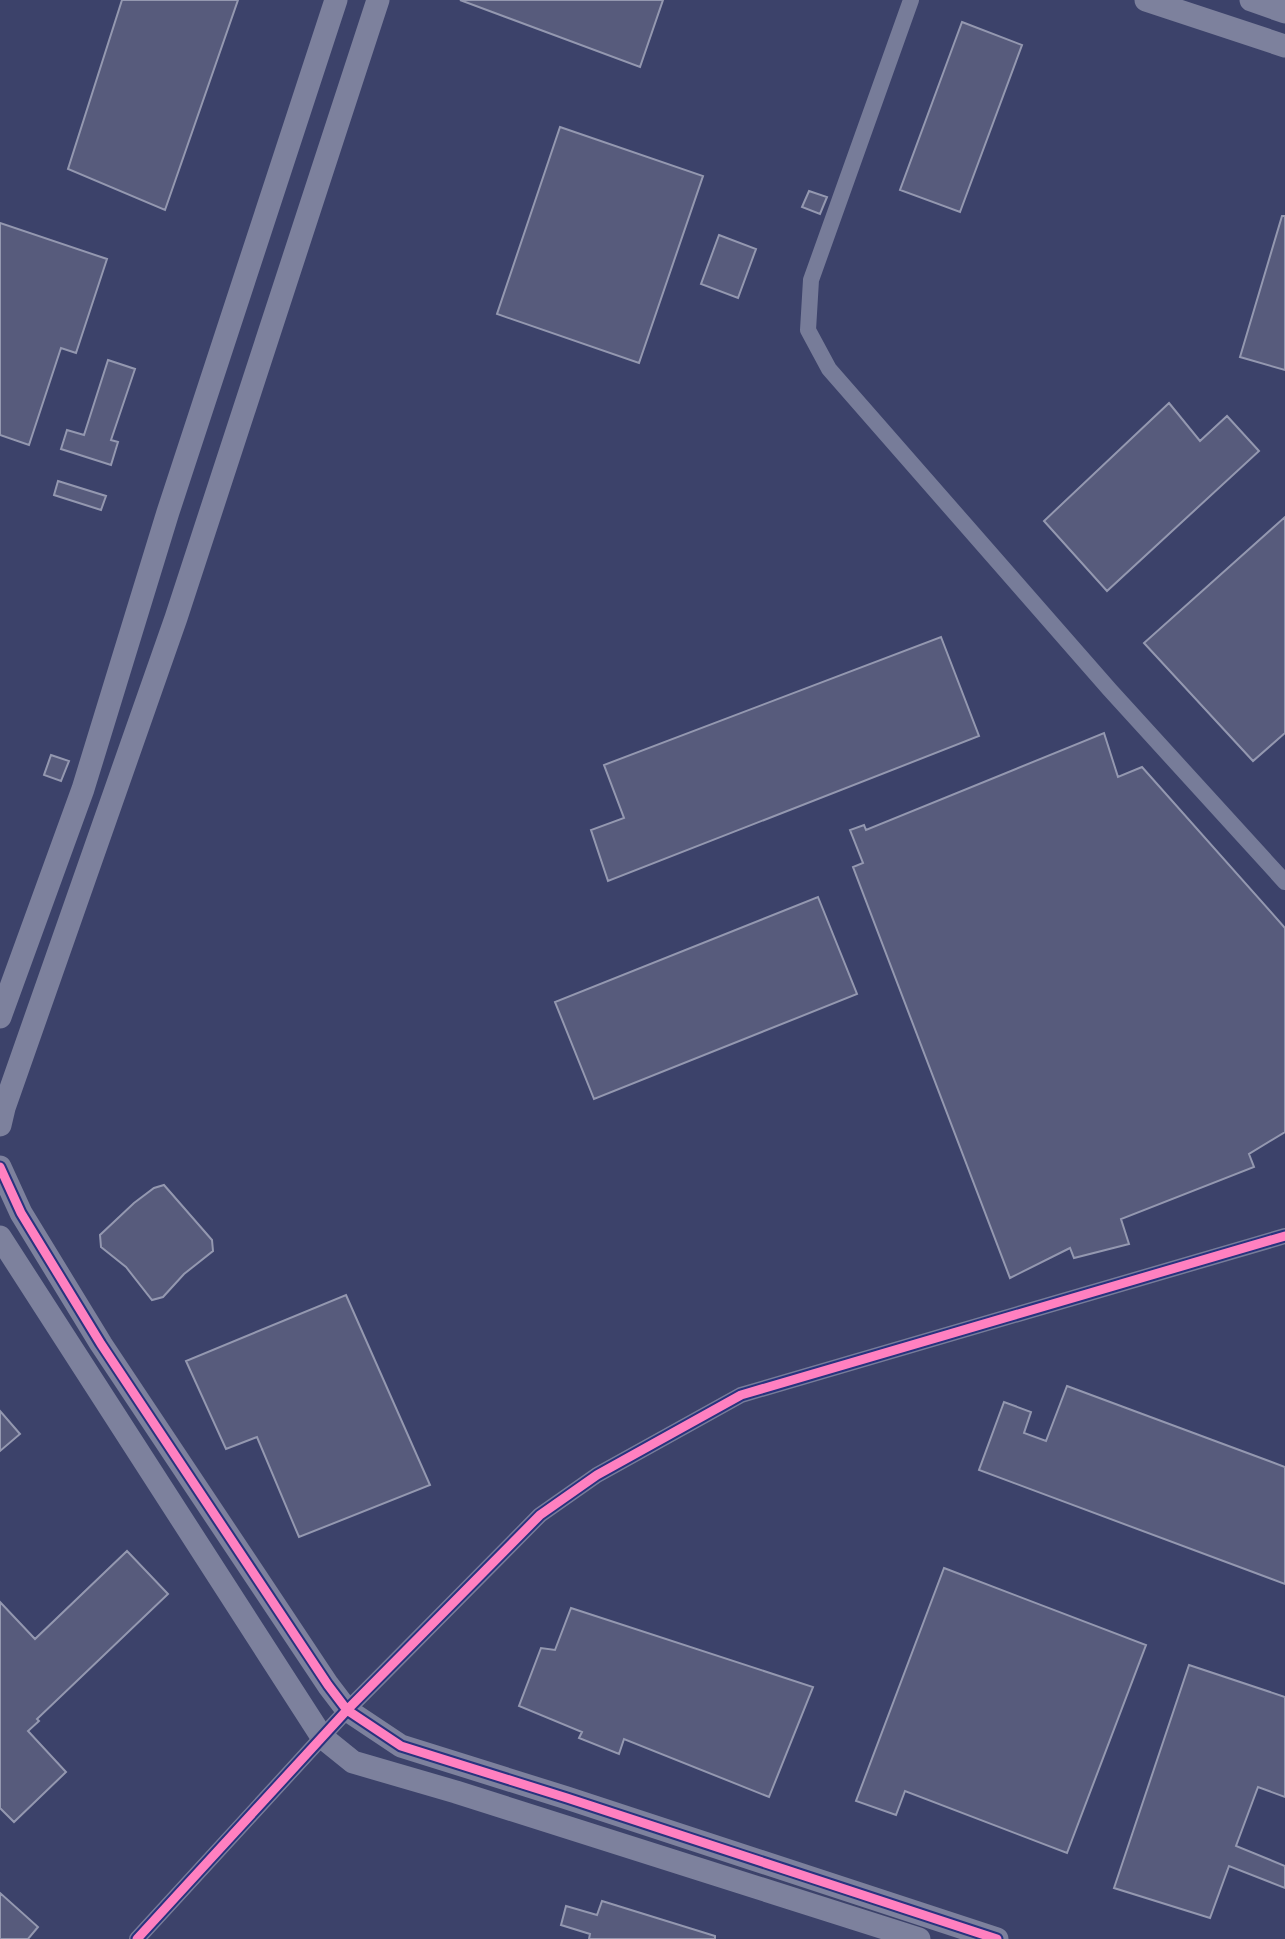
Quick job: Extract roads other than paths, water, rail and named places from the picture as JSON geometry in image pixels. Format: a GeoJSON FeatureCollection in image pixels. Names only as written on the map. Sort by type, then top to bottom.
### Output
{"type":"FeatureCollection","features":[{"type":"Feature","properties":{"kind":"street"},"geometry":{"type":"LineString","coordinates":[[0,1017],[83,789],[168,512],[337,0]]}},
{"type":"Feature","properties":{"kind":"street"},"geometry":{"type":"LineString","coordinates":[[0,1125],[176,618],[378,0]]}},
{"type":"Feature","properties":{"kind":"street"},"geometry":{"type":"LineString","coordinates":[[911,0],[811,280],[808,330],[828,369],[1110,690],[1285,882]]}},
{"type":"Feature","properties":{"kind":"street"},"geometry":{"type":"LineString","coordinates":[[1146,0],[1285,46]]}},
{"type":"Feature","properties":{"kind":"street"},"geometry":{"type":"LineString","coordinates":[[1251,0],[1285,12]]}},
{"type":"Feature","properties":{"kind":"street"},"geometry":{"type":"LineString","coordinates":[[0,1167],[21,1213],[102,1344],[346,1710],[401,1746],[997,1939]]}},
{"type":"Feature","properties":{"kind":"street"},"geometry":{"type":"LineString","coordinates":[[137,1939],[346,1710],[540,1515],[597,1475],[741,1395],[1285,1236]]}},
{"type":"Feature","properties":{"kind":"street"},"geometry":{"type":"LineString","coordinates":[[0,1237],[322,1737],[353,1762],[482,1800],[919,1939]]}}]}
